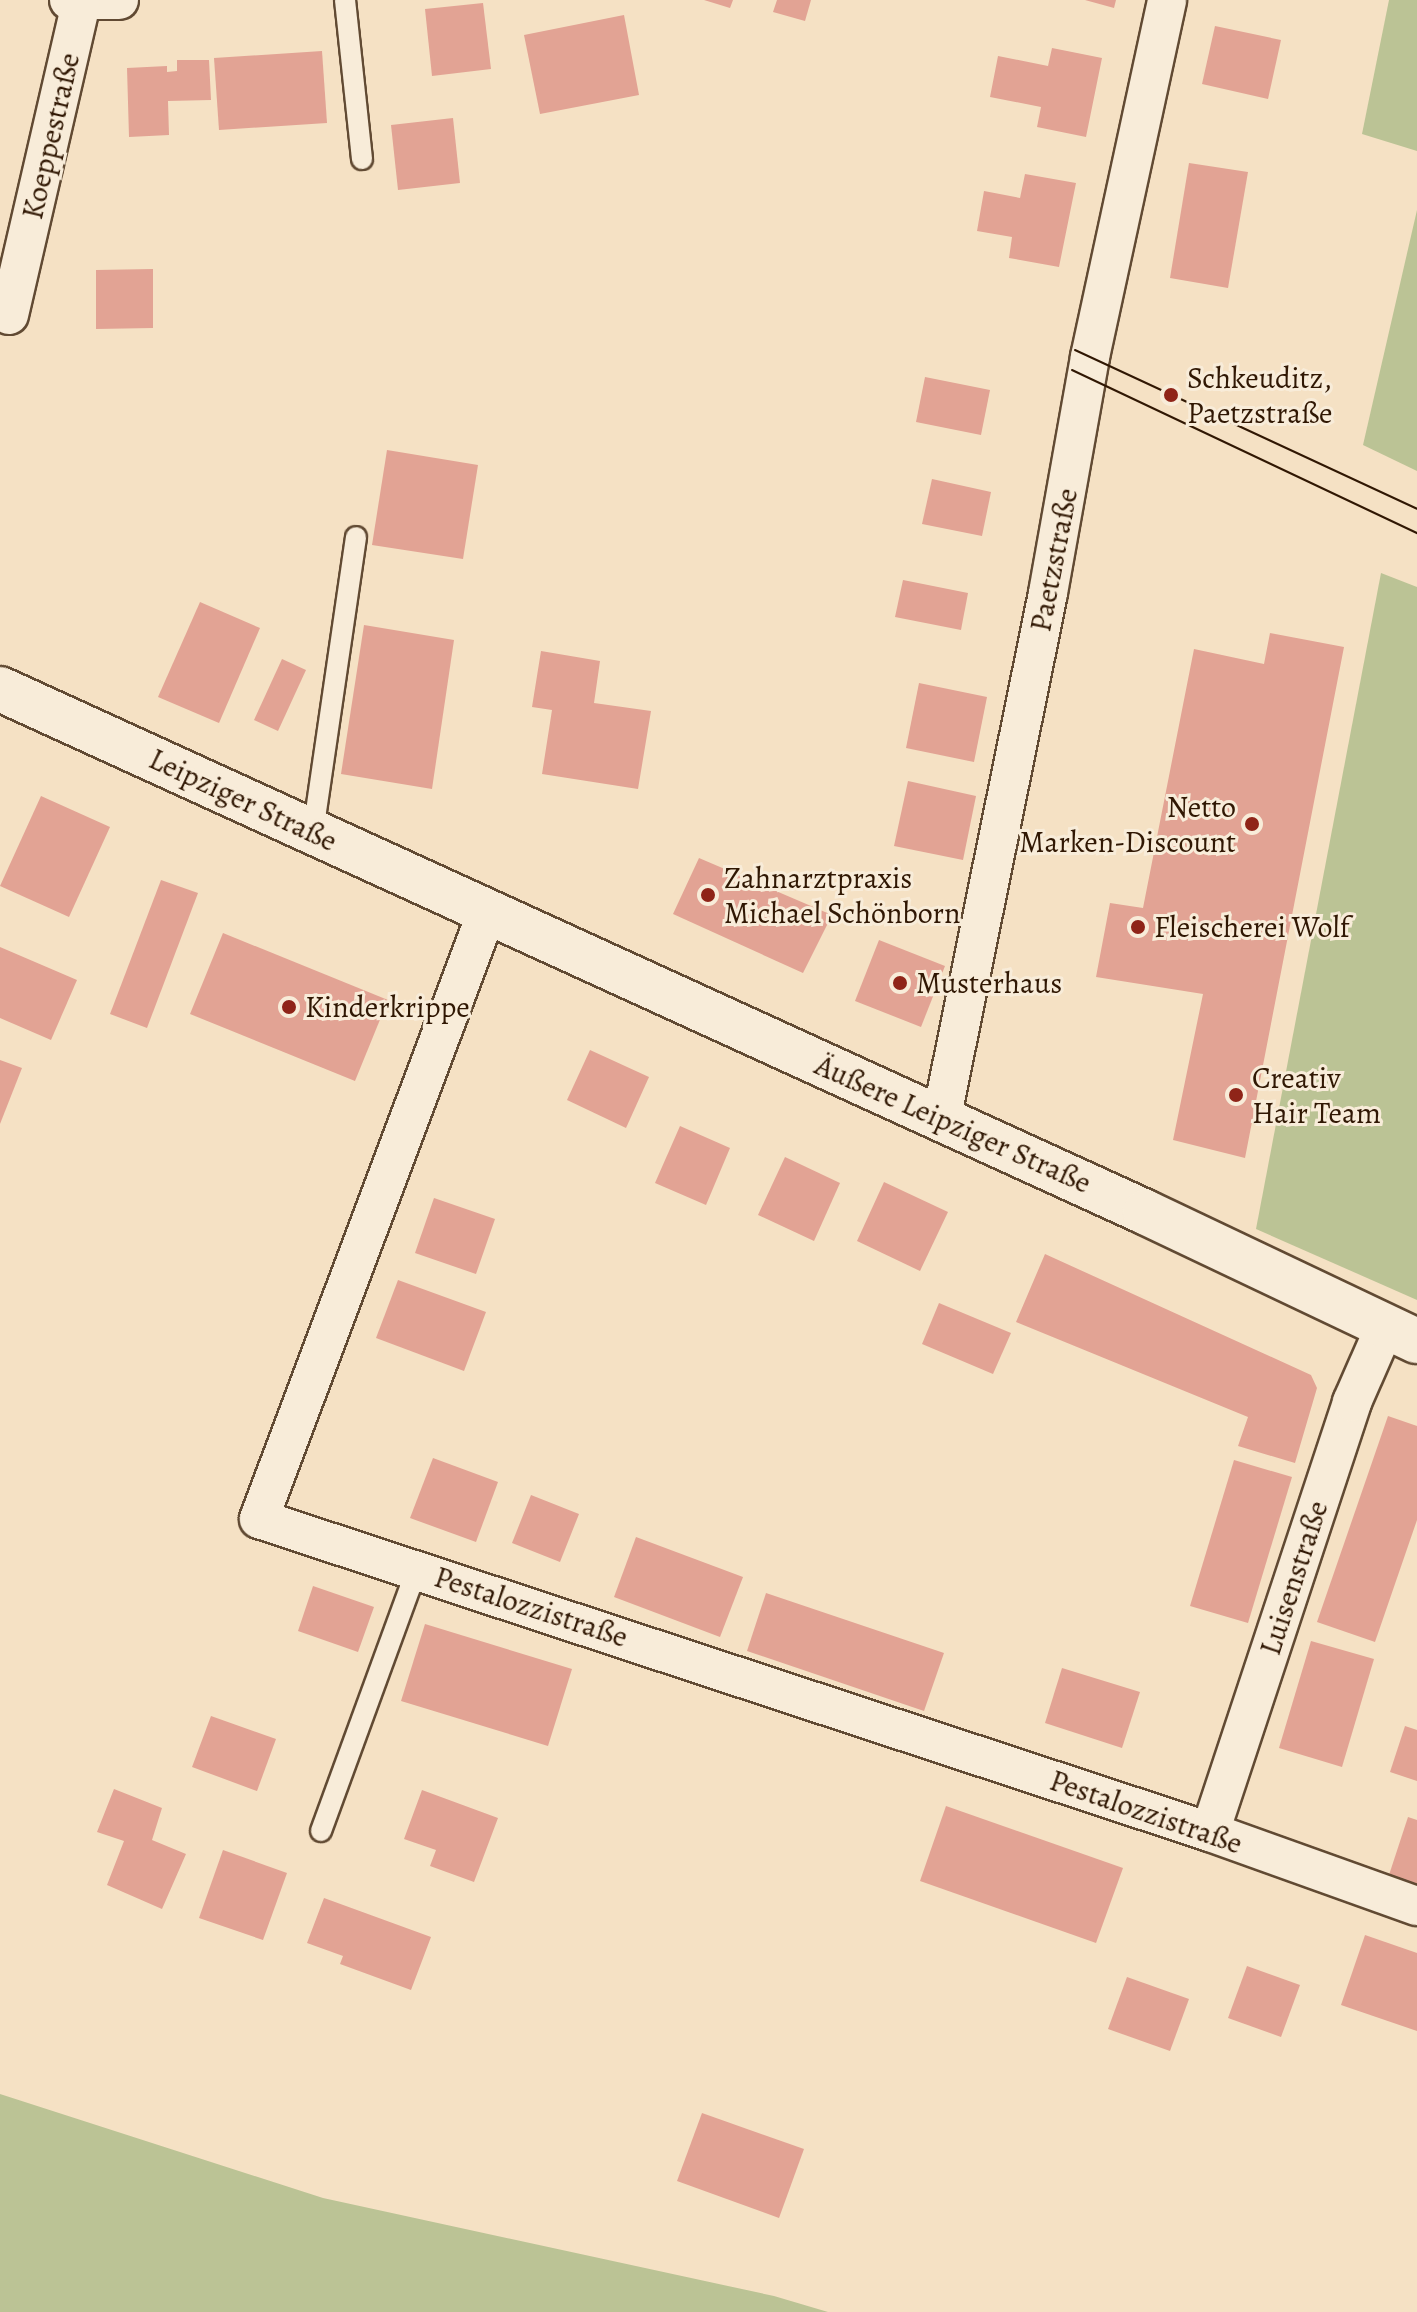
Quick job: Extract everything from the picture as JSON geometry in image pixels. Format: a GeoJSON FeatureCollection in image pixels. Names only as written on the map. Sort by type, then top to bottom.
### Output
{"type":"FeatureCollection","features":[{"type":"Feature","properties":{"kind":"street","name":"Koeppestraße"},"geometry":{"type":"LineString","coordinates":[[9,315],[75,2],[119,0]]}},
{"type":"Feature","properties":{"kind":"street","name":"Paetzstraße"},"geometry":{"type":"LineString","coordinates":[[941,1120],[1057,547],[1090,357],[1167,0]]}},
{"type":"Feature","properties":{"kind":"street","name":"Leipziger Straße"},"geometry":{"type":"LineString","coordinates":[[0,689],[487,912]]}},
{"type":"Feature","properties":{"kind":"street","name":"Äußere Leipziger Straße"},"geometry":{"type":"LineString","coordinates":[[487,912],[1401,1334]]}},
{"type":"Feature","properties":{"kind":"street","name":"Pestalozzistraße"},"geometry":{"type":"LineString","coordinates":[[487,912],[259,1519],[1210,1832],[1417,1906]]}},
{"type":"Feature","properties":{"kind":"street","name":"Luisenstraße"},"geometry":{"type":"LineString","coordinates":[[1210,1832],[1352,1402],[1401,1334]]}},
{"type":"Feature","properties":{"kind":"lane"},"geometry":{"type":"LineString","coordinates":[[345,0],[362,159]]}},
{"type":"Feature","properties":{"kind":"lane"},"geometry":{"type":"LineString","coordinates":[[313,832],[356,537]]}},
{"type":"Feature","properties":{"kind":"lane"},"geometry":{"type":"LineString","coordinates":[[321,1831],[417,1569]]}},
{"type":"Feature","properties":{"kind":"green space"},"geometry":{"type":"Polygon","coordinates":[[[1389,0],[1417,0],[1417,151],[1362,134],[1389,0]]]}},
{"type":"Feature","properties":{"kind":"green space"},"geometry":{"type":"Polygon","coordinates":[[[1417,210],[1417,471],[1363,445],[1417,210]]]}},
{"type":"Feature","properties":{"kind":"green space"},"geometry":{"type":"Polygon","coordinates":[[[1381,573],[1417,587],[1417,1300],[1256,1229],[1381,573]]]}},
{"type":"Feature","properties":{"kind":"green space"},"geometry":{"type":"Polygon","coordinates":[[[0,2094],[323,2198],[774,2296],[828,2312],[0,2312],[0,2094]]]}},
{"type":"Feature","properties":{"kind":"building"},"geometry":{"type":"Polygon","coordinates":[[[704,0],[733,0],[730,8],[704,0]]]}},
{"type":"Feature","properties":{"kind":"building"},"geometry":{"type":"Polygon","coordinates":[[[777,0],[811,0],[805,21],[773,12],[777,0]]]}},
{"type":"Feature","properties":{"kind":"building"},"geometry":{"type":"Polygon","coordinates":[[[1085,0],[1116,0],[1114,8],[1085,0]]]}},
{"type":"Feature","properties":{"kind":"building"},"geometry":{"type":"Polygon","coordinates":[[[483,3],[491,69],[432,76],[425,9],[483,3]]]}},
{"type":"Feature","properties":{"kind":"building"},"geometry":{"type":"Polygon","coordinates":[[[624,15],[639,95],[540,114],[524,35],[624,15]]]}},
{"type":"Feature","properties":{"kind":"building"},"geometry":{"type":"Polygon","coordinates":[[[1215,26],[1281,40],[1268,99],[1202,84],[1215,26]]]}},
{"type":"Feature","properties":{"kind":"building"},"geometry":{"type":"Polygon","coordinates":[[[1052,48],[1102,58],[1086,137],[1037,127],[1041,107],[990,97],[998,56],[1048,66],[1052,48]]]}},
{"type":"Feature","properties":{"kind":"building"},"geometry":{"type":"Polygon","coordinates":[[[322,51],[327,123],[219,130],[214,58],[322,51]]]}},
{"type":"Feature","properties":{"kind":"building"},"geometry":{"type":"Polygon","coordinates":[[[177,60],[209,60],[211,100],[168,101],[169,135],[129,137],[127,68],[167,66],[167,72],[177,71],[177,60]]]}},
{"type":"Feature","properties":{"kind":"building"},"geometry":{"type":"Polygon","coordinates":[[[453,118],[460,183],[398,190],[391,125],[453,118]]]}},
{"type":"Feature","properties":{"kind":"building"},"geometry":{"type":"Polygon","coordinates":[[[1189,163],[1248,172],[1228,288],[1170,278],[1189,163]]]}},
{"type":"Feature","properties":{"kind":"building"},"geometry":{"type":"Polygon","coordinates":[[[1025,174],[1076,183],[1059,267],[1009,258],[1012,237],[977,231],[984,191],[1020,198],[1025,174]]]}},
{"type":"Feature","properties":{"kind":"building"},"geometry":{"type":"Polygon","coordinates":[[[153,269],[153,328],[96,329],[96,270],[153,269]]]}},
{"type":"Feature","properties":{"kind":"building"},"geometry":{"type":"Polygon","coordinates":[[[925,377],[990,390],[981,435],[916,422],[925,377]]]}},
{"type":"Feature","properties":{"kind":"building"},"geometry":{"type":"Polygon","coordinates":[[[387,450],[478,465],[463,559],[372,545],[387,450]]]}},
{"type":"Feature","properties":{"kind":"building"},"geometry":{"type":"Polygon","coordinates":[[[932,479],[991,492],[982,536],[922,524],[932,479]]]}},
{"type":"Feature","properties":{"kind":"building"},"geometry":{"type":"Polygon","coordinates":[[[903,580],[968,593],[961,630],[895,617],[903,580]]]}},
{"type":"Feature","properties":{"kind":"building"},"geometry":{"type":"Polygon","coordinates":[[[200,602],[260,628],[219,723],[158,697],[200,602]]]}},
{"type":"Feature","properties":{"kind":"building"},"geometry":{"type":"Polygon","coordinates":[[[364,625],[454,640],[432,789],[341,774],[364,625]]]}},
{"type":"Feature","properties":{"kind":"building"},"geometry":{"type":"Polygon","coordinates":[[[1270,633],[1344,647],[1245,1158],[1173,1140],[1203,994],[1096,977],[1110,903],[1143,908],[1194,649],[1264,664],[1270,633]]]}},
{"type":"Feature","properties":{"kind":"building"},"geometry":{"type":"Polygon","coordinates":[[[541,651],[600,661],[594,703],[651,711],[638,789],[542,774],[552,710],[532,707],[541,651]]]}},
{"type":"Feature","properties":{"kind":"building"},"geometry":{"type":"Polygon","coordinates":[[[282,659],[306,670],[278,731],[254,720],[282,659]]]}},
{"type":"Feature","properties":{"kind":"building"},"geometry":{"type":"Polygon","coordinates":[[[919,683],[987,697],[974,762],[906,748],[919,683]]]}},
{"type":"Feature","properties":{"kind":"building"},"geometry":{"type":"Polygon","coordinates":[[[908,781],[976,796],[963,860],[894,846],[908,781]]]}},
{"type":"Feature","properties":{"kind":"building"},"geometry":{"type":"Polygon","coordinates":[[[41,796],[110,827],[69,917],[0,886],[41,796]]]}},
{"type":"Feature","properties":{"kind":"building"},"geometry":{"type":"Polygon","coordinates":[[[699,858],[832,915],[803,973],[673,914],[699,858]]]}},
{"type":"Feature","properties":{"kind":"building"},"geometry":{"type":"Polygon","coordinates":[[[161,880],[198,893],[147,1028],[110,1014],[161,880]]]}},
{"type":"Feature","properties":{"kind":"building","name":"Kinderkrippe"},"geometry":{"type":"Polygon","coordinates":[[[223,933],[388,1000],[355,1081],[190,1014],[223,933]]]}},
{"type":"Feature","properties":{"kind":"building","name":"Musterhaus"},"geometry":{"type":"Polygon","coordinates":[[[879,940],[945,966],[921,1027],[855,1001],[879,940]]]}},
{"type":"Feature","properties":{"kind":"building"},"geometry":{"type":"Polygon","coordinates":[[[0,947],[77,980],[51,1040],[0,1018],[0,947]]]}},
{"type":"Feature","properties":{"kind":"building"},"geometry":{"type":"Polygon","coordinates":[[[590,1050],[649,1077],[626,1128],[567,1100],[590,1050]]]}},
{"type":"Feature","properties":{"kind":"building"},"geometry":{"type":"Polygon","coordinates":[[[0,1060],[22,1068],[0,1124],[0,1060]]]}},
{"type":"Feature","properties":{"kind":"building"},"geometry":{"type":"Polygon","coordinates":[[[680,1126],[730,1148],[706,1205],[655,1183],[680,1126]]]}},
{"type":"Feature","properties":{"kind":"building"},"geometry":{"type":"Polygon","coordinates":[[[785,1157],[840,1183],[814,1241],[758,1215],[785,1157]]]}},
{"type":"Feature","properties":{"kind":"building"},"geometry":{"type":"Polygon","coordinates":[[[884,1182],[948,1212],[920,1271],[857,1241],[884,1182]]]}},
{"type":"Feature","properties":{"kind":"building"},"geometry":{"type":"Polygon","coordinates":[[[434,1198],[495,1219],[476,1274],[415,1253],[434,1198]]]}},
{"type":"Feature","properties":{"kind":"building"},"geometry":{"type":"Polygon","coordinates":[[[1045,1254],[1311,1375],[1317,1388],[1295,1463],[1238,1446],[1248,1417],[1016,1322],[1045,1254]]]}},
{"type":"Feature","properties":{"kind":"building"},"geometry":{"type":"Polygon","coordinates":[[[398,1280],[486,1312],[464,1371],[376,1338],[398,1280]]]}},
{"type":"Feature","properties":{"kind":"building"},"geometry":{"type":"Polygon","coordinates":[[[939,1303],[1011,1333],[993,1374],[922,1344],[939,1303]]]}},
{"type":"Feature","properties":{"kind":"building"},"geometry":{"type":"Polygon","coordinates":[[[1388,1416],[1417,1426],[1417,1520],[1375,1642],[1317,1622],[1388,1416]]]}},
{"type":"Feature","properties":{"kind":"building"},"geometry":{"type":"Polygon","coordinates":[[[433,1458],[498,1482],[476,1542],[410,1518],[433,1458]]]}},
{"type":"Feature","properties":{"kind":"building"},"geometry":{"type":"Polygon","coordinates":[[[1234,1460],[1292,1477],[1248,1623],[1190,1606],[1234,1460]]]}},
{"type":"Feature","properties":{"kind":"building"},"geometry":{"type":"Polygon","coordinates":[[[531,1495],[579,1514],[560,1562],[512,1543],[531,1495]]]}},
{"type":"Feature","properties":{"kind":"building"},"geometry":{"type":"Polygon","coordinates":[[[636,1537],[743,1577],[720,1637],[614,1597],[636,1537]]]}},
{"type":"Feature","properties":{"kind":"building"},"geometry":{"type":"Polygon","coordinates":[[[313,1586],[374,1607],[358,1652],[298,1631],[313,1586]]]}},
{"type":"Feature","properties":{"kind":"building"},"geometry":{"type":"Polygon","coordinates":[[[766,1593],[944,1653],[924,1711],[747,1651],[766,1593]]]}},
{"type":"Feature","properties":{"kind":"building"},"geometry":{"type":"Polygon","coordinates":[[[425,1624],[572,1669],[548,1746],[401,1701],[425,1624]]]}},
{"type":"Feature","properties":{"kind":"building"},"geometry":{"type":"Polygon","coordinates":[[[1311,1641],[1374,1659],[1342,1767],[1279,1748],[1311,1641]]]}},
{"type":"Feature","properties":{"kind":"building"},"geometry":{"type":"Polygon","coordinates":[[[1062,1668],[1140,1692],[1122,1748],[1045,1723],[1062,1668]]]}},
{"type":"Feature","properties":{"kind":"building"},"geometry":{"type":"Polygon","coordinates":[[[211,1716],[276,1739],[257,1791],[192,1767],[211,1716]]]}},
{"type":"Feature","properties":{"kind":"building"},"geometry":{"type":"Polygon","coordinates":[[[1405,1726],[1417,1730],[1417,1781],[1390,1772],[1405,1726]]]}},
{"type":"Feature","properties":{"kind":"building"},"geometry":{"type":"Polygon","coordinates":[[[114,1789],[162,1808],[152,1840],[186,1854],[162,1909],[107,1885],[124,1841],[97,1832],[114,1789]]]}},
{"type":"Feature","properties":{"kind":"building"},"geometry":{"type":"Polygon","coordinates":[[[422,1790],[498,1818],[474,1882],[430,1866],[436,1850],[404,1839],[422,1790]]]}},
{"type":"Feature","properties":{"kind":"building"},"geometry":{"type":"Polygon","coordinates":[[[946,1806],[1123,1868],[1096,1943],[920,1881],[946,1806]]]}},
{"type":"Feature","properties":{"kind":"building"},"geometry":{"type":"Polygon","coordinates":[[[1408,1817],[1417,1820],[1417,1884],[1389,1875],[1408,1817]]]}},
{"type":"Feature","properties":{"kind":"building"},"geometry":{"type":"Polygon","coordinates":[[[223,1850],[287,1873],[263,1940],[199,1918],[223,1850]]]}},
{"type":"Feature","properties":{"kind":"building"},"geometry":{"type":"Polygon","coordinates":[[[324,1898],[431,1937],[411,1990],[340,1964],[343,1956],[307,1943],[324,1898]]]}},
{"type":"Feature","properties":{"kind":"building"},"geometry":{"type":"Polygon","coordinates":[[[1365,1935],[1417,1953],[1417,2031],[1341,2005],[1365,1935]]]}},
{"type":"Feature","properties":{"kind":"building"},"geometry":{"type":"Polygon","coordinates":[[[1247,1966],[1300,1985],[1281,2037],[1228,2018],[1247,1966]]]}},
{"type":"Feature","properties":{"kind":"building"},"geometry":{"type":"Polygon","coordinates":[[[1127,1977],[1189,1999],[1170,2051],[1108,2029],[1127,1977]]]}},
{"type":"Feature","properties":{"kind":"building"},"geometry":{"type":"Polygon","coordinates":[[[702,2113],[804,2149],[779,2218],[677,2181],[702,2113]]]}},
{"type":"Feature","properties":{"kind":"tram line"},"geometry":{"type":"LineString","coordinates":[[1075,350],[1417,509]]}},
{"type":"Feature","properties":{"kind":"tram line"},"geometry":{"type":"LineString","coordinates":[[1072,370],[1417,533]]}},
{"type":"Feature","properties":{"kind":"place","name":"Schkeuditz, Paetzstraße"},"geometry":{"type":"Point","coordinates":[1171,395]}},
{"type":"Feature","properties":{"kind":"place","name":"Netto Marken-Discount"},"geometry":{"type":"Point","coordinates":[1252,824]}},
{"type":"Feature","properties":{"kind":"place","name":"Zahnarztpraxis Michael Schönborn"},"geometry":{"type":"Point","coordinates":[708,895]}},
{"type":"Feature","properties":{"kind":"place","name":"Fleischerei Wolf"},"geometry":{"type":"Point","coordinates":[1138,927]}},
{"type":"Feature","properties":{"kind":"place","name":"Musterhaus"},"geometry":{"type":"Point","coordinates":[900,983]}},
{"type":"Feature","properties":{"kind":"place","name":"Kinderkrippe"},"geometry":{"type":"Point","coordinates":[289,1007]}},
{"type":"Feature","properties":{"kind":"place","name":"Creativ Hair Team"},"geometry":{"type":"Point","coordinates":[1236,1095]}}]}
